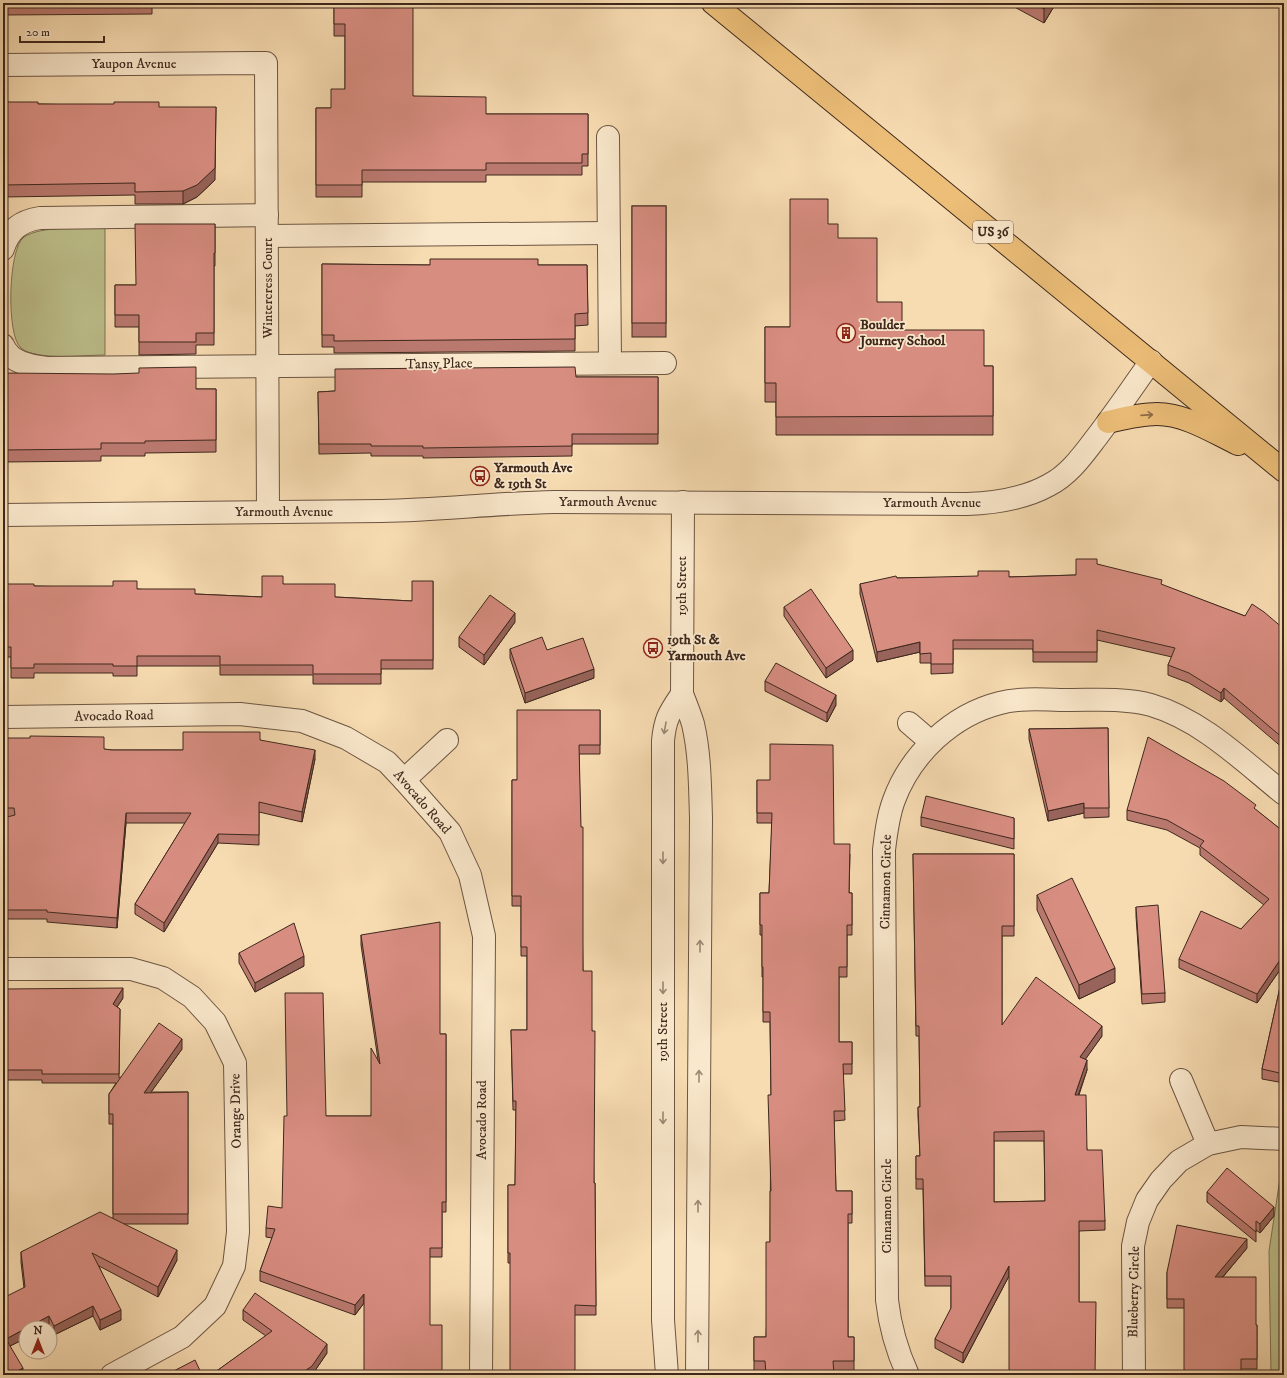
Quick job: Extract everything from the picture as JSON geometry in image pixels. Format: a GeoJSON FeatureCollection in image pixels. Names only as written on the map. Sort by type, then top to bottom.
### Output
{"type":"FeatureCollection","features":[{"type":"Feature","properties":{"kind":"highway","name":"US 36"},"geometry":{"type":"LineString","coordinates":[[713,3],[1278,466]]}},
{"type":"Feature","properties":{"kind":"highway"},"geometry":{"type":"LineString","coordinates":[[1108,422],[1146,414],[1170,415],[1201,426],[1278,466]]}},
{"type":"Feature","properties":{"kind":"street","name":"Yaupon Avenue"},"geometry":{"type":"LineString","coordinates":[[3,65],[266,63]]}},
{"type":"Feature","properties":{"kind":"street","name":"Wintercress Court"},"geometry":{"type":"LineString","coordinates":[[266,63],[268,512]]}},
{"type":"Feature","properties":{"kind":"street"},"geometry":{"type":"LineString","coordinates":[[608,137],[610,362]]}},
{"type":"Feature","properties":{"kind":"street"},"geometry":{"type":"LineString","coordinates":[[3,249],[8,235],[14,229],[24,222],[40,218],[267,226],[608,233]]}},
{"type":"Feature","properties":{"kind":"street","name":"Tansy Place"},"geometry":{"type":"LineString","coordinates":[[3,345],[11,356],[18,361],[29,366],[47,368],[610,362],[665,363]]}},
{"type":"Feature","properties":{"kind":"street","name":"Yarmouth Avenue"},"geometry":{"type":"LineString","coordinates":[[3,515],[401,511],[541,502],[990,503],[1003,501],[1033,492],[1057,481],[1075,464],[1108,422],[1151,361]]}},
{"type":"Feature","properties":{"kind":"street","name":"19th Street"},"geometry":{"type":"LineString","coordinates":[[683,502],[682,694],[696,738],[700,781],[701,818],[697,1375]]}},
{"type":"Feature","properties":{"kind":"street","name":"19th Street"},"geometry":{"type":"LineString","coordinates":[[667,1375],[663,1320],[663,740],[664,726],[668,714],[682,694]]}},
{"type":"Feature","properties":{"kind":"street","name":"Cinnamon Circle"},"geometry":{"type":"LineString","coordinates":[[908,1375],[898,1353],[887,1300],[884,850],[887,825],[894,800],[904,779],[916,760],[931,742],[950,727],[974,712],[1000,703],[1031,700],[1125,701],[1150,705],[1179,716],[1222,743],[1284,794]]}},
{"type":"Feature","properties":{"kind":"street","name":"Avocado Road"},"geometry":{"type":"LineString","coordinates":[[3,717],[240,714],[302,722],[346,738],[387,762],[450,832],[470,875],[484,936],[481,1375]]}},
{"type":"Feature","properties":{"kind":"street"},"geometry":{"type":"LineString","coordinates":[[909,723],[931,742]]}},
{"type":"Feature","properties":{"kind":"street"},"geometry":{"type":"LineString","coordinates":[[404,780],[447,740]]}},
{"type":"Feature","properties":{"kind":"street","name":"Orange Drive"},"geometry":{"type":"LineString","coordinates":[[3,969],[131,969],[163,978],[192,997],[215,1022],[235,1063],[238,1232],[234,1266],[215,1306],[182,1337],[112,1375]]}},
{"type":"Feature","properties":{"kind":"street"},"geometry":{"type":"LineString","coordinates":[[1180,1080],[1208,1144]]}},
{"type":"Feature","properties":{"kind":"street","name":"Blueberry Circle"},"geometry":{"type":"LineString","coordinates":[[1134,1375],[1133,1246],[1138,1222],[1147,1200],[1161,1180],[1179,1161],[1208,1144],[1241,1137],[1284,1139]]}},
{"type":"Feature","properties":{"kind":"green space"},"geometry":{"type":"Polygon","coordinates":[[[63,228],[105,228],[105,355],[49,356],[38,355],[21,348],[16,340],[11,311],[12,274],[19,244],[24,237],[41,231],[63,228]]]}},
{"type":"Feature","properties":{"kind":"green space"},"geometry":{"type":"Polygon","coordinates":[[[1282,1165],[1284,1166],[1284,1268],[1281,1272],[1284,1275],[1284,1375],[1271,1375],[1269,1251],[1282,1165]]]}},
{"type":"Feature","properties":{"kind":"building"},"geometry":{"type":"Polygon","coordinates":[[[334,3],[413,3],[413,96],[486,97],[486,114],[588,114],[588,154],[582,154],[582,163],[486,163],[486,170],[362,170],[362,185],[316,185],[316,108],[331,108],[331,89],[345,89],[345,24],[334,24],[334,3]]]}},
{"type":"Feature","properties":{"kind":"building"},"geometry":{"type":"Polygon","coordinates":[[[1033,3],[1048,3],[1044,9],[1033,3]]]}},
{"type":"Feature","properties":{"kind":"building"},"geometry":{"type":"Polygon","coordinates":[[[3,102],[38,102],[38,104],[114,104],[114,102],[159,102],[159,107],[216,107],[215,168],[197,185],[183,191],[135,192],[135,183],[3,185],[3,102]]]}},
{"type":"Feature","properties":{"kind":"building","name":"Boulder Journey School"},"geometry":{"type":"Polygon","coordinates":[[[790,199],[828,199],[828,224],[838,224],[838,238],[877,238],[877,302],[902,302],[902,330],[984,330],[984,366],[993,366],[993,416],[776,417],[776,383],[765,383],[765,327],[790,327],[790,199]]]}},
{"type":"Feature","properties":{"kind":"building"},"geometry":{"type":"Polygon","coordinates":[[[632,206],[666,206],[666,323],[632,323],[632,206]]]}},
{"type":"Feature","properties":{"kind":"building"},"geometry":{"type":"Polygon","coordinates":[[[135,224],[215,224],[214,333],[196,333],[196,342],[139,342],[139,315],[115,315],[115,285],[136,285],[135,224]]]}},
{"type":"Feature","properties":{"kind":"building"},"geometry":{"type":"Polygon","coordinates":[[[430,259],[538,259],[538,265],[587,265],[588,313],[575,314],[575,339],[334,341],[334,335],[322,335],[322,264],[430,265],[430,259]]]}},
{"type":"Feature","properties":{"kind":"building"},"geometry":{"type":"Polygon","coordinates":[[[196,367],[196,389],[216,389],[216,440],[101,443],[101,449],[3,450],[3,373],[113,374],[139,373],[139,368],[196,367]]]}},
{"type":"Feature","properties":{"kind":"building"},"geometry":{"type":"Polygon","coordinates":[[[575,367],[576,377],[658,377],[658,434],[572,434],[572,446],[423,448],[423,446],[371,446],[371,444],[319,444],[318,392],[335,391],[335,369],[575,367]]]}},
{"type":"Feature","properties":{"kind":"building"},"geometry":{"type":"Polygon","coordinates":[[[1076,559],[1097,559],[1097,564],[1162,580],[1161,584],[1245,616],[1252,604],[1284,629],[1284,739],[1224,688],[1221,693],[1189,673],[1168,665],[1175,648],[1097,630],[1097,652],[1033,652],[1033,640],[953,640],[953,664],[931,664],[931,653],[920,654],[920,642],[877,652],[860,584],[896,576],[897,578],[978,576],[978,571],[1009,571],[1009,577],[1076,575],[1076,559]]]}},
{"type":"Feature","properties":{"kind":"building"},"geometry":{"type":"Polygon","coordinates":[[[262,576],[283,576],[283,584],[335,584],[335,597],[412,601],[412,581],[433,581],[433,660],[381,660],[381,674],[313,674],[313,665],[220,665],[220,656],[137,656],[137,666],[113,666],[113,664],[34,664],[34,668],[11,668],[11,647],[3,647],[3,584],[34,584],[34,586],[113,586],[113,581],[137,581],[137,589],[195,589],[195,594],[262,597],[262,576]]]}},
{"type":"Feature","properties":{"kind":"building"},"geometry":{"type":"Polygon","coordinates":[[[811,589],[853,650],[826,668],[784,607],[811,589]]]}},
{"type":"Feature","properties":{"kind":"building"},"geometry":{"type":"Polygon","coordinates":[[[490,595],[515,613],[484,655],[459,637],[490,595]]]}},
{"type":"Feature","properties":{"kind":"building"},"geometry":{"type":"Polygon","coordinates":[[[542,637],[547,650],[583,638],[594,669],[525,693],[510,649],[542,637]]]}},
{"type":"Feature","properties":{"kind":"building"},"geometry":{"type":"Polygon","coordinates":[[[776,663],[836,695],[827,713],[765,681],[776,663]]]}},
{"type":"Feature","properties":{"kind":"building"},"geometry":{"type":"Polygon","coordinates":[[[517,710],[600,710],[600,745],[579,745],[581,827],[583,827],[583,971],[592,971],[592,1031],[595,1031],[594,1183],[596,1306],[575,1305],[575,1375],[510,1375],[510,1253],[508,1253],[508,1185],[515,1185],[516,1101],[513,1101],[511,1030],[527,1030],[527,947],[521,947],[521,896],[512,896],[512,780],[517,780],[517,710]]]}},
{"type":"Feature","properties":{"kind":"building"},"geometry":{"type":"Polygon","coordinates":[[[1108,728],[1109,808],[1084,808],[1084,803],[1048,811],[1029,729],[1108,728]]]}},
{"type":"Feature","properties":{"kind":"building"},"geometry":{"type":"Polygon","coordinates":[[[183,732],[260,732],[260,740],[315,750],[302,812],[259,802],[259,835],[218,834],[164,923],[135,904],[191,813],[126,813],[117,918],[47,912],[47,910],[3,910],[3,818],[15,815],[14,808],[3,808],[3,738],[30,738],[30,736],[104,737],[104,749],[183,750],[183,732]]]}},
{"type":"Feature","properties":{"kind":"building"},"geometry":{"type":"Polygon","coordinates":[[[1148,737],[1224,781],[1256,805],[1254,808],[1284,832],[1284,954],[1257,994],[1179,959],[1201,911],[1241,929],[1269,899],[1200,846],[1204,841],[1167,820],[1127,810],[1148,737]]]}},
{"type":"Feature","properties":{"kind":"building"},"geometry":{"type":"Polygon","coordinates":[[[770,744],[833,745],[834,844],[850,844],[849,893],[852,893],[852,925],[847,925],[847,967],[839,967],[839,1042],[852,1042],[852,1064],[843,1064],[845,1111],[834,1111],[836,1191],[852,1191],[852,1214],[848,1214],[848,1337],[854,1337],[854,1361],[833,1361],[834,1375],[766,1375],[765,1361],[754,1361],[754,1337],[766,1337],[766,1242],[770,1242],[771,1191],[768,1095],[771,1095],[770,1012],[763,1012],[760,893],[769,893],[772,813],[757,813],[757,780],[770,780],[770,744]]]}},
{"type":"Feature","properties":{"kind":"building"},"geometry":{"type":"Polygon","coordinates":[[[926,796],[1014,818],[1014,839],[921,817],[926,796]]]}},
{"type":"Feature","properties":{"kind":"building"},"geometry":{"type":"Polygon","coordinates":[[[913,854],[1014,854],[1014,926],[1002,926],[1002,1025],[1036,977],[1102,1026],[1080,1057],[1087,1060],[1075,1095],[1086,1095],[1087,1150],[1102,1150],[1105,1221],[1079,1221],[1079,1302],[1096,1302],[1095,1375],[1009,1375],[1009,1266],[963,1353],[935,1339],[951,1308],[951,1276],[925,1276],[923,1179],[916,1179],[916,1156],[920,1156],[918,1107],[920,1107],[919,1026],[916,1026],[913,854]],[[1044,1131],[994,1132],[994,1202],[1045,1201],[1044,1131]]]}},
{"type":"Feature","properties":{"kind":"building"},"geometry":{"type":"Polygon","coordinates":[[[1072,878],[1115,968],[1079,985],[1037,895],[1072,878]]]}},
{"type":"Feature","properties":{"kind":"building"},"geometry":{"type":"Polygon","coordinates":[[[1158,905],[1165,993],[1142,994],[1136,907],[1158,905]]]}},
{"type":"Feature","properties":{"kind":"building"},"geometry":{"type":"Polygon","coordinates":[[[440,922],[440,1034],[446,1034],[446,1202],[442,1202],[442,1248],[430,1248],[430,1325],[442,1325],[442,1375],[364,1375],[364,1294],[355,1305],[260,1271],[275,1229],[266,1228],[268,1206],[282,1208],[284,1116],[287,1116],[285,993],[323,993],[326,1116],[371,1116],[371,1048],[380,1064],[361,935],[440,922]]]}},
{"type":"Feature","properties":{"kind":"building"},"geometry":{"type":"Polygon","coordinates":[[[294,923],[304,956],[255,983],[239,953],[294,923]]]}},
{"type":"Feature","properties":{"kind":"building"},"geometry":{"type":"Polygon","coordinates":[[[1284,969],[1284,1074],[1262,1069],[1284,969]]]}},
{"type":"Feature","properties":{"kind":"building"},"geometry":{"type":"Polygon","coordinates":[[[123,988],[113,1004],[120,1009],[119,1074],[42,1074],[42,1070],[3,1070],[3,989],[123,988]]]}},
{"type":"Feature","properties":{"kind":"building"},"geometry":{"type":"Polygon","coordinates":[[[159,1023],[182,1039],[144,1093],[188,1092],[188,1214],[113,1214],[113,1114],[109,1114],[109,1094],[159,1023]]]}},
{"type":"Feature","properties":{"kind":"building"},"geometry":{"type":"Polygon","coordinates":[[[1227,1168],[1274,1207],[1260,1224],[1256,1221],[1256,1232],[1207,1192],[1227,1168]]]}},
{"type":"Feature","properties":{"kind":"building"},"geometry":{"type":"Polygon","coordinates":[[[100,1212],[177,1250],[158,1287],[92,1253],[121,1310],[100,1320],[93,1306],[58,1324],[58,1320],[51,1320],[49,1316],[42,1320],[18,1320],[18,1333],[6,1339],[23,1368],[10,1375],[3,1375],[3,1298],[25,1287],[21,1252],[100,1212]]]}},
{"type":"Feature","properties":{"kind":"building"},"geometry":{"type":"Polygon","coordinates":[[[1177,1225],[1247,1239],[1215,1277],[1256,1277],[1257,1359],[1241,1359],[1241,1375],[1184,1375],[1184,1299],[1167,1299],[1167,1272],[1177,1225]]]}},
{"type":"Feature","properties":{"kind":"building"},"geometry":{"type":"Polygon","coordinates":[[[255,1293],[327,1344],[312,1366],[299,1375],[211,1375],[272,1331],[243,1310],[255,1293]]]}},
{"type":"Feature","properties":{"kind":"building"},"geometry":{"type":"Polygon","coordinates":[[[195,1360],[202,1375],[166,1375],[195,1360]]]}},
{"type":"Feature","properties":{"kind":"place","name":"Boulder Journey School"},"geometry":{"type":"Point","coordinates":[846,333]}},
{"type":"Feature","properties":{"kind":"place","name":"Yarmouth Ave & 19th St"},"geometry":{"type":"Point","coordinates":[480,476]}},
{"type":"Feature","properties":{"kind":"place","name":"19th St & Yarmouth Ave"},"geometry":{"type":"Point","coordinates":[653,648]}}]}
